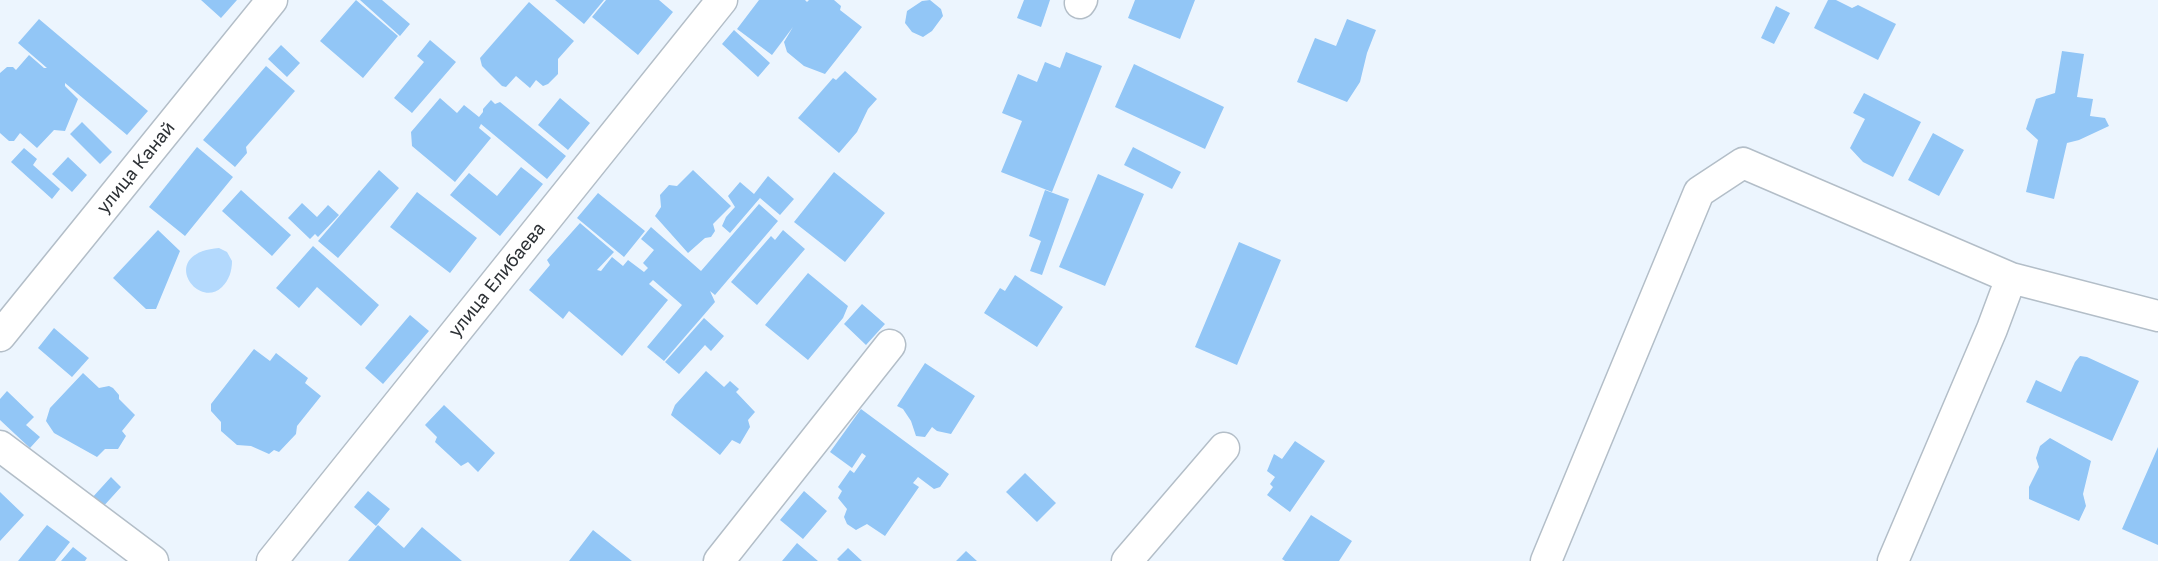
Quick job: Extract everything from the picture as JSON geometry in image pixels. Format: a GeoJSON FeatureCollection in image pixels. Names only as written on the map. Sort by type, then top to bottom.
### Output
{"type":"FeatureCollection","features":[{"type":"Feature","properties":{"kind":"street","name":"улица Канай"},"geometry":{"type":"LineString","coordinates":[[0,336],[272,0]]}},
{"type":"Feature","properties":{"kind":"street","name":"улица Елибаева"},"geometry":{"type":"LineString","coordinates":[[272,561],[722,0]]}},
{"type":"Feature","properties":{"kind":"street"},"geometry":{"type":"LineString","coordinates":[[1546,561],[1700,192],[1743,163],[2011,278],[2158,316]]}},
{"type":"Feature","properties":{"kind":"street"},"geometry":{"type":"LineString","coordinates":[[1893,561],[1992,329],[2011,278]]}},
{"type":"Feature","properties":{"kind":"street"},"geometry":{"type":"LineString","coordinates":[[719,561],[890,345]]}},
{"type":"Feature","properties":{"kind":"street"},"geometry":{"type":"LineString","coordinates":[[0,446],[153,561]]}},
{"type":"Feature","properties":{"kind":"street"},"geometry":{"type":"LineString","coordinates":[[1127,561],[1224,448]]}},
{"type":"Feature","properties":{"kind":"shaded area"},"geometry":{"type":"Polygon","coordinates":[[[219,248],[227,252],[232,261],[230,275],[222,287],[212,292],[202,292],[194,287],[188,278],[186,269],[190,260],[200,252],[219,248]]]}},
{"type":"Feature","properties":{"kind":"building"},"geometry":{"type":"Polygon","coordinates":[[[201,0],[237,0],[221,18],[201,0]]]}},
{"type":"Feature","properties":{"kind":"building"},"geometry":{"type":"Polygon","coordinates":[[[356,0],[398,36],[363,78],[320,41],[356,0]]]}},
{"type":"Feature","properties":{"kind":"building"},"geometry":{"type":"Polygon","coordinates":[[[360,0],[382,0],[410,24],[400,36],[360,0]]]}},
{"type":"Feature","properties":{"kind":"building"},"geometry":{"type":"Polygon","coordinates":[[[555,0],[604,0],[584,24],[555,0]]]}},
{"type":"Feature","properties":{"kind":"building"},"geometry":{"type":"Polygon","coordinates":[[[606,0],[659,0],[673,12],[638,55],[592,17],[606,0]]]}},
{"type":"Feature","properties":{"kind":"building"},"geometry":{"type":"Polygon","coordinates":[[[759,0],[805,0],[807,2],[809,0],[834,0],[841,6],[840,10],[862,27],[825,74],[804,66],[787,52],[784,42],[793,27],[772,55],[737,29],[759,0]]]}},
{"type":"Feature","properties":{"kind":"building"},"geometry":{"type":"Polygon","coordinates":[[[930,0],[941,9],[943,16],[932,31],[923,37],[912,32],[905,23],[907,11],[922,1],[930,0]]]}},
{"type":"Feature","properties":{"kind":"building"},"geometry":{"type":"Polygon","coordinates":[[[1024,0],[1050,0],[1041,27],[1017,18],[1024,0]]]}},
{"type":"Feature","properties":{"kind":"building"},"geometry":{"type":"Polygon","coordinates":[[[1135,0],[1195,0],[1180,39],[1128,18],[1135,0]]]}},
{"type":"Feature","properties":{"kind":"building"},"geometry":{"type":"Polygon","coordinates":[[[1828,0],[1836,0],[1852,8],[1858,5],[1896,24],[1878,60],[1814,28],[1828,0]]]}},
{"type":"Feature","properties":{"kind":"building"},"geometry":{"type":"Polygon","coordinates":[[[529,2],[574,41],[558,59],[558,74],[548,84],[543,86],[536,80],[530,88],[516,76],[506,87],[502,86],[482,66],[480,58],[529,2]]]}},
{"type":"Feature","properties":{"kind":"building"},"geometry":{"type":"Polygon","coordinates":[[[1776,6],[1790,13],[1774,44],[1761,38],[1776,6]]]}},
{"type":"Feature","properties":{"kind":"building"},"geometry":{"type":"Polygon","coordinates":[[[39,19],[148,111],[127,135],[65,83],[65,86],[78,99],[65,131],[54,130],[37,148],[20,133],[14,141],[9,141],[0,133],[0,73],[7,67],[13,67],[16,70],[29,55],[47,68],[18,43],[39,19]]]}},
{"type":"Feature","properties":{"kind":"building"},"geometry":{"type":"Polygon","coordinates":[[[1347,19],[1376,30],[1367,53],[1360,82],[1347,102],[1297,82],[1315,38],[1336,46],[1347,19]]]}},
{"type":"Feature","properties":{"kind":"building"},"geometry":{"type":"Polygon","coordinates":[[[734,30],[770,63],[758,77],[722,44],[734,30]]]}},
{"type":"Feature","properties":{"kind":"building"},"geometry":{"type":"Polygon","coordinates":[[[430,40],[456,62],[412,113],[394,98],[424,62],[417,56],[430,40]]]}},
{"type":"Feature","properties":{"kind":"building"},"geometry":{"type":"Polygon","coordinates":[[[281,45],[300,63],[287,77],[268,59],[281,45]]]}},
{"type":"Feature","properties":{"kind":"building"},"geometry":{"type":"Polygon","coordinates":[[[2062,51],[2084,54],[2077,97],[2093,99],[2090,116],[2105,118],[2109,126],[2067,143],[2054,199],[2026,192],[2038,140],[2026,129],[2036,99],[2055,93],[2062,51]]]}},
{"type":"Feature","properties":{"kind":"building"},"geometry":{"type":"Polygon","coordinates":[[[1066,52],[1102,66],[1052,192],[1001,172],[1022,121],[1002,113],[1018,74],[1037,82],[1045,62],[1060,68],[1066,52]]]}},
{"type":"Feature","properties":{"kind":"building"},"geometry":{"type":"Polygon","coordinates":[[[1134,64],[1224,107],[1205,149],[1115,107],[1134,64]]]}},
{"type":"Feature","properties":{"kind":"building"},"geometry":{"type":"Polygon","coordinates":[[[266,66],[295,91],[246,147],[247,153],[235,167],[203,140],[266,66]]]}},
{"type":"Feature","properties":{"kind":"building"},"geometry":{"type":"Polygon","coordinates":[[[845,71],[877,99],[868,109],[857,132],[839,153],[798,118],[833,78],[836,80],[845,71]]]}},
{"type":"Feature","properties":{"kind":"building"},"geometry":{"type":"Polygon","coordinates":[[[1864,93],[1921,122],[1893,177],[1863,162],[1850,148],[1865,119],[1853,113],[1864,93]]]}},
{"type":"Feature","properties":{"kind":"building"},"geometry":{"type":"Polygon","coordinates":[[[440,98],[457,113],[464,105],[479,117],[491,100],[495,104],[500,102],[566,156],[547,179],[481,124],[479,128],[491,138],[455,182],[412,146],[411,132],[440,98]]]}},
{"type":"Feature","properties":{"kind":"building"},"geometry":{"type":"Polygon","coordinates":[[[560,98],[590,123],[568,150],[538,125],[560,98]]]}},
{"type":"Feature","properties":{"kind":"building"},"geometry":{"type":"Polygon","coordinates":[[[82,122],[112,152],[100,164],[70,134],[82,122]]]}},
{"type":"Feature","properties":{"kind":"building"},"geometry":{"type":"Polygon","coordinates":[[[1933,133],[1964,150],[1939,196],[1908,180],[1933,133]]]}},
{"type":"Feature","properties":{"kind":"building"},"geometry":{"type":"Polygon","coordinates":[[[197,147],[233,177],[185,236],[149,207],[197,147]]]}},
{"type":"Feature","properties":{"kind":"building"},"geometry":{"type":"Polygon","coordinates":[[[1133,147],[1181,172],[1172,189],[1124,165],[1133,147]]]}},
{"type":"Feature","properties":{"kind":"building"},"geometry":{"type":"Polygon","coordinates":[[[24,148],[37,159],[33,165],[60,189],[52,199],[11,162],[24,148]]]}},
{"type":"Feature","properties":{"kind":"building"},"geometry":{"type":"Polygon","coordinates":[[[68,157],[87,175],[72,192],[52,174],[68,157]]]}},
{"type":"Feature","properties":{"kind":"building"},"geometry":{"type":"Polygon","coordinates":[[[521,167],[543,184],[500,236],[450,195],[469,173],[497,196],[521,167]]]}},
{"type":"Feature","properties":{"kind":"building"},"geometry":{"type":"Polygon","coordinates":[[[379,170],[399,188],[338,258],[318,241],[379,170]]]}},
{"type":"Feature","properties":{"kind":"building"},"geometry":{"type":"Polygon","coordinates":[[[693,170],[731,206],[713,224],[715,231],[711,237],[705,238],[688,253],[655,216],[661,207],[660,195],[669,185],[677,186],[693,170]]]}},
{"type":"Feature","properties":{"kind":"building"},"geometry":{"type":"Polygon","coordinates":[[[834,172],[885,213],[845,262],[794,222],[834,172]]]}},
{"type":"Feature","properties":{"kind":"building"},"geometry":{"type":"Polygon","coordinates":[[[1098,174],[1144,194],[1105,286],[1059,267],[1098,174]]]}},
{"type":"Feature","properties":{"kind":"building"},"geometry":{"type":"Polygon","coordinates":[[[768,176],[794,199],[780,215],[760,198],[730,233],[722,226],[735,207],[728,196],[740,182],[754,194],[768,176]]]}},
{"type":"Feature","properties":{"kind":"building"},"geometry":{"type":"Polygon","coordinates":[[[241,190],[291,235],[272,256],[222,211],[241,190]]]}},
{"type":"Feature","properties":{"kind":"building"},"geometry":{"type":"Polygon","coordinates":[[[1045,190],[1069,199],[1042,275],[1030,271],[1041,241],[1029,236],[1045,190]]]}},
{"type":"Feature","properties":{"kind":"building"},"geometry":{"type":"Polygon","coordinates":[[[417,192],[477,238],[450,273],[390,227],[417,192]]]}},
{"type":"Feature","properties":{"kind":"building"},"geometry":{"type":"Polygon","coordinates":[[[598,193],[645,231],[624,257],[577,218],[598,193]]]}},
{"type":"Feature","properties":{"kind":"building"},"geometry":{"type":"Polygon","coordinates":[[[302,203],[317,217],[328,205],[339,215],[318,237],[315,234],[310,239],[288,218],[302,203]]]}},
{"type":"Feature","properties":{"kind":"building"},"geometry":{"type":"Polygon","coordinates":[[[759,204],[778,221],[715,295],[710,291],[715,302],[664,361],[647,347],[682,305],[653,280],[649,284],[668,300],[622,356],[569,311],[563,319],[529,290],[550,265],[547,260],[580,223],[614,252],[597,270],[601,271],[612,257],[623,266],[628,260],[644,272],[648,268],[643,263],[654,250],[641,239],[651,227],[701,271],[759,204]]]}},
{"type":"Feature","properties":{"kind":"building"},"geometry":{"type":"Polygon","coordinates":[[[158,230],[180,251],[156,309],[146,309],[113,278],[158,230]]]}},
{"type":"Feature","properties":{"kind":"building"},"geometry":{"type":"Polygon","coordinates":[[[783,230],[805,249],[757,305],[731,282],[771,236],[775,240],[783,230]]]}},
{"type":"Feature","properties":{"kind":"building"},"geometry":{"type":"Polygon","coordinates":[[[1239,242],[1281,260],[1237,365],[1195,347],[1239,242]]]}},
{"type":"Feature","properties":{"kind":"building"},"geometry":{"type":"Polygon","coordinates":[[[313,246],[379,305],[361,326],[317,287],[299,308],[276,288],[313,246]]]}},
{"type":"Feature","properties":{"kind":"building"},"geometry":{"type":"Polygon","coordinates":[[[808,273],[848,306],[843,318],[808,360],[765,325],[808,273]]]}},
{"type":"Feature","properties":{"kind":"building"},"geometry":{"type":"Polygon","coordinates":[[[1015,275],[1063,307],[1037,347],[984,313],[1000,288],[1005,291],[1015,275]]]}},
{"type":"Feature","properties":{"kind":"building"},"geometry":{"type":"Polygon","coordinates":[[[862,304],[885,324],[866,345],[844,324],[862,304]]]}},
{"type":"Feature","properties":{"kind":"building"},"geometry":{"type":"Polygon","coordinates":[[[410,315],[429,331],[383,384],[365,368],[410,315]]]}},
{"type":"Feature","properties":{"kind":"building"},"geometry":{"type":"Polygon","coordinates":[[[704,318],[724,336],[711,351],[705,345],[679,374],[665,362],[704,318]]]}},
{"type":"Feature","properties":{"kind":"building"},"geometry":{"type":"Polygon","coordinates":[[[54,328],[89,358],[72,377],[38,348],[54,328]]]}},
{"type":"Feature","properties":{"kind":"building"},"geometry":{"type":"Polygon","coordinates":[[[254,349],[270,361],[276,353],[308,378],[305,383],[321,396],[297,426],[296,434],[279,452],[274,450],[269,454],[251,446],[237,445],[221,431],[221,422],[211,411],[211,404],[254,349]]]}},
{"type":"Feature","properties":{"kind":"building"},"geometry":{"type":"Polygon","coordinates":[[[2080,356],[2087,357],[2139,381],[2112,441],[2026,402],[2036,380],[2061,392],[2080,356]]]}},
{"type":"Feature","properties":{"kind":"building"},"geometry":{"type":"Polygon","coordinates":[[[925,363],[975,396],[951,434],[937,431],[932,427],[925,437],[916,436],[911,421],[903,409],[897,406],[925,363]]]}},
{"type":"Feature","properties":{"kind":"building"},"geometry":{"type":"Polygon","coordinates":[[[706,371],[724,387],[730,381],[739,389],[736,392],[755,412],[748,420],[750,427],[740,444],[732,440],[720,455],[671,415],[675,405],[706,371]]]}},
{"type":"Feature","properties":{"kind":"building"},"geometry":{"type":"Polygon","coordinates":[[[83,373],[99,388],[109,386],[113,388],[119,395],[119,399],[135,415],[122,431],[126,436],[118,449],[105,449],[97,457],[54,433],[46,421],[50,408],[83,373]]]}},
{"type":"Feature","properties":{"kind":"building"},"geometry":{"type":"Polygon","coordinates":[[[7,391],[34,417],[26,425],[40,437],[30,448],[0,420],[0,399],[7,391]]]}},
{"type":"Feature","properties":{"kind":"building"},"geometry":{"type":"Polygon","coordinates":[[[444,405],[495,453],[478,472],[468,462],[461,466],[435,442],[437,437],[425,425],[444,405]]]}},
{"type":"Feature","properties":{"kind":"building"},"geometry":{"type":"Polygon","coordinates":[[[861,409],[949,474],[940,487],[934,489],[918,477],[913,483],[919,487],[885,536],[867,524],[856,530],[847,524],[844,517],[847,509],[838,498],[842,491],[838,487],[850,470],[854,473],[866,456],[862,453],[852,468],[830,452],[861,409]]]}},
{"type":"Feature","properties":{"kind":"building"},"geometry":{"type":"Polygon","coordinates":[[[2050,438],[2091,461],[2083,494],[2086,506],[2079,521],[2029,499],[2029,487],[2039,467],[2036,458],[2040,446],[2050,438]]]}},
{"type":"Feature","properties":{"kind":"building"},"geometry":{"type":"Polygon","coordinates":[[[1295,441],[1325,461],[1290,512],[1267,495],[1273,487],[1270,484],[1275,477],[1267,471],[1274,454],[1282,459],[1295,441]]]}},
{"type":"Feature","properties":{"kind":"building"},"geometry":{"type":"Polygon","coordinates":[[[2158,447],[2158,545],[2122,529],[2158,447]]]}},
{"type":"Feature","properties":{"kind":"building"},"geometry":{"type":"Polygon","coordinates":[[[1025,473],[1056,503],[1037,522],[1006,492],[1025,473]]]}},
{"type":"Feature","properties":{"kind":"building"},"geometry":{"type":"Polygon","coordinates":[[[111,477],[121,487],[101,509],[91,499],[111,477]]]}},
{"type":"Feature","properties":{"kind":"building"},"geometry":{"type":"Polygon","coordinates":[[[368,491],[390,509],[376,526],[354,507],[368,491]]]}},
{"type":"Feature","properties":{"kind":"building"},"geometry":{"type":"Polygon","coordinates":[[[804,491],[827,511],[803,539],[780,520],[804,491]]]}},
{"type":"Feature","properties":{"kind":"building"},"geometry":{"type":"Polygon","coordinates":[[[0,492],[24,515],[0,541],[0,492]]]}},
{"type":"Feature","properties":{"kind":"building"},"geometry":{"type":"Polygon","coordinates":[[[1311,515],[1352,541],[1339,561],[1285,561],[1282,559],[1311,515]]]}},
{"type":"Feature","properties":{"kind":"building"},"geometry":{"type":"Polygon","coordinates":[[[47,525],[70,542],[55,561],[18,561],[47,525]]]}},
{"type":"Feature","properties":{"kind":"building"},"geometry":{"type":"Polygon","coordinates":[[[378,525],[404,548],[422,527],[462,561],[348,561],[378,525]]]}},
{"type":"Feature","properties":{"kind":"building"},"geometry":{"type":"Polygon","coordinates":[[[593,530],[632,561],[569,561],[593,530]]]}},
{"type":"Feature","properties":{"kind":"building"},"geometry":{"type":"Polygon","coordinates":[[[797,543],[818,561],[782,561],[797,543]]]}},
{"type":"Feature","properties":{"kind":"building"},"geometry":{"type":"Polygon","coordinates":[[[73,547],[87,558],[85,561],[61,561],[73,547]]]}},
{"type":"Feature","properties":{"kind":"building"},"geometry":{"type":"Polygon","coordinates":[[[848,548],[862,561],[839,561],[837,559],[848,548]]]}},
{"type":"Feature","properties":{"kind":"building"},"geometry":{"type":"Polygon","coordinates":[[[966,551],[977,561],[956,561],[966,551]]]}}]}
